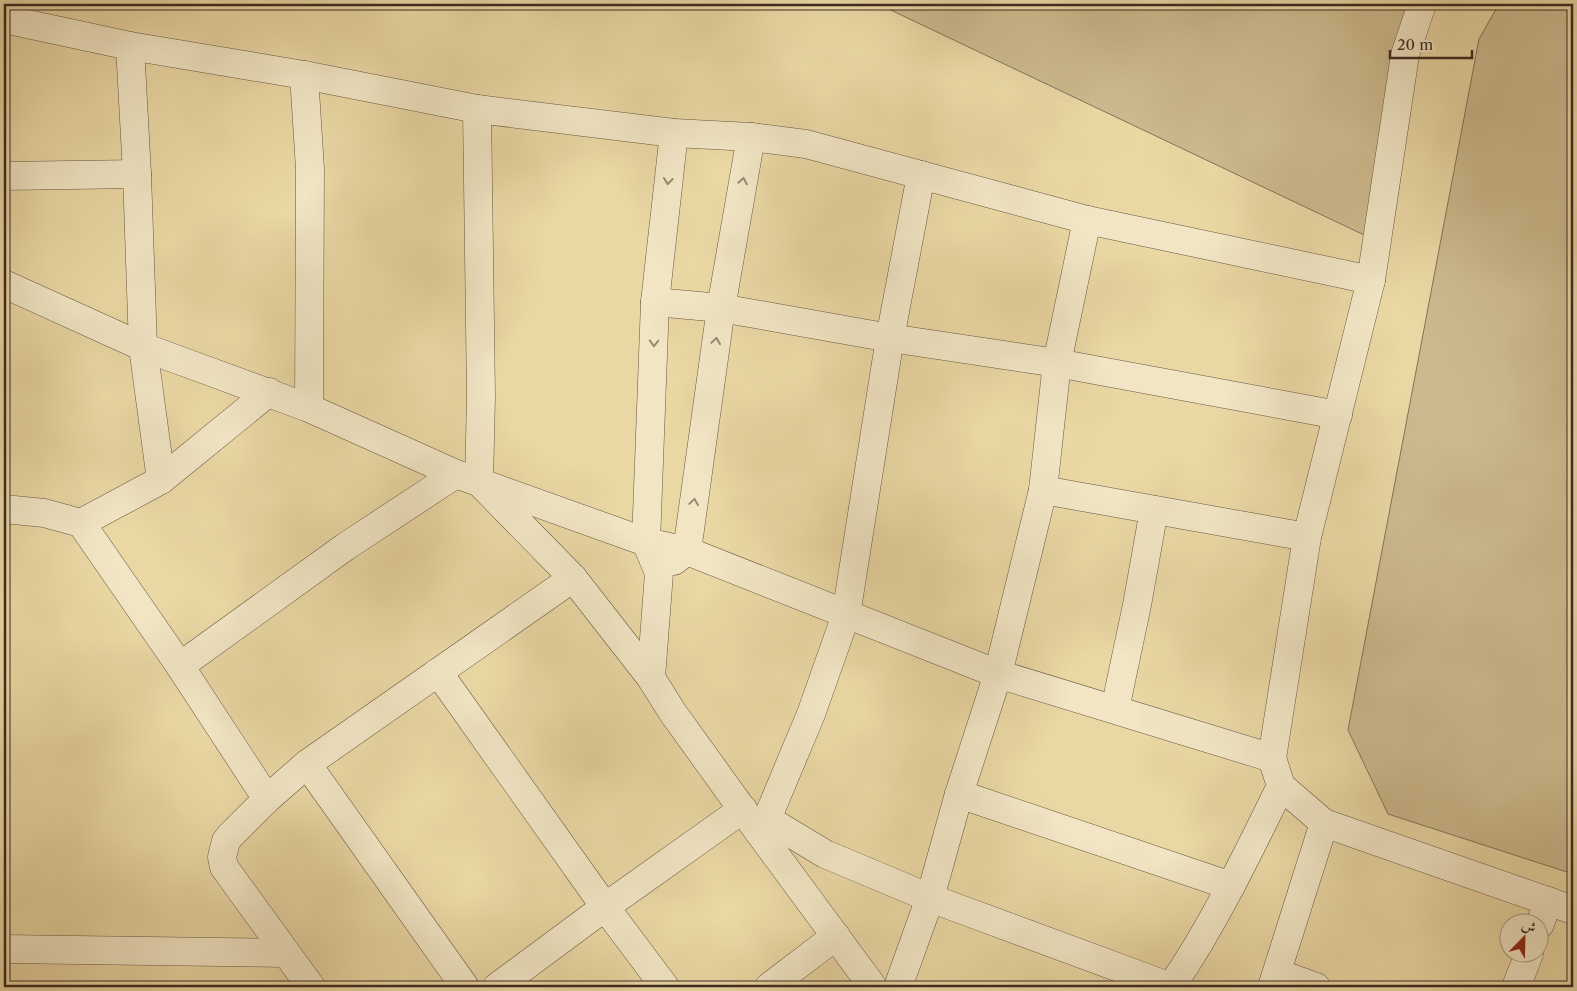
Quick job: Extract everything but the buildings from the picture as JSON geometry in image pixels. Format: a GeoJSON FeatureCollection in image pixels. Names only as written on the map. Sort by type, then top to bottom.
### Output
{"type":"FeatureCollection","features":[{"type":"Feature","properties":{"kind":"street"},"geometry":{"type":"LineString","coordinates":[[1422,4],[1406,55],[1371,280],[1307,537],[1272,758],[1281,786],[1324,823],[1544,913],[1573,910]]}},
{"type":"Feature","properties":{"kind":"street"},"geometry":{"type":"LineString","coordinates":[[4,19],[130,46],[304,76],[477,109],[674,133],[750,137],[806,144],[1087,220],[1371,280]]}},
{"type":"Feature","properties":{"kind":"street"},"geometry":{"type":"LineString","coordinates":[[130,46],[143,347],[161,480]]}},
{"type":"Feature","properties":{"kind":"street"},"geometry":{"type":"LineString","coordinates":[[304,76],[310,169],[309,408]]}},
{"type":"Feature","properties":{"kind":"street"},"geometry":{"type":"LineString","coordinates":[[467,478],[481,397],[477,109]]}},
{"type":"Feature","properties":{"kind":"street"},"geometry":{"type":"LineString","coordinates":[[651,678],[659,573],[646,542],[655,302],[674,133]]}},
{"type":"Feature","properties":{"kind":"street"},"geometry":{"type":"LineString","coordinates":[[659,573],[687,551],[721,308],[750,137]]}},
{"type":"Feature","properties":{"kind":"street"},"geometry":{"type":"LineString","coordinates":[[4,176],[137,174]]}},
{"type":"Feature","properties":{"kind":"street"},"geometry":{"type":"LineString","coordinates":[[497,987],[605,907],[756,820],[811,714],[846,615],[890,338],[921,175]]}},
{"type":"Feature","properties":{"kind":"street"},"geometry":{"type":"LineString","coordinates":[[898,987],[930,898],[959,794],[998,674],[1043,490],[1057,363],[1087,220]]}},
{"type":"Feature","properties":{"kind":"street"},"geometry":{"type":"LineString","coordinates":[[4,284],[143,347],[309,408],[467,478],[646,542],[687,551],[998,674],[1272,758]]}},
{"type":"Feature","properties":{"kind":"street"},"geometry":{"type":"LineString","coordinates":[[655,302],[721,308],[890,338],[1057,363],[1338,415]]}},
{"type":"Feature","properties":{"kind":"street"},"geometry":{"type":"LineString","coordinates":[[81,523],[161,480],[268,392]]}},
{"type":"Feature","properties":{"kind":"street"},"geometry":{"type":"LineString","coordinates":[[467,478],[573,578],[651,678],[673,713],[756,820],[873,987]]}},
{"type":"Feature","properties":{"kind":"street"},"geometry":{"type":"LineString","coordinates":[[180,666],[345,547],[467,478]]}},
{"type":"Feature","properties":{"kind":"street"},"geometry":{"type":"LineString","coordinates":[[1043,490],[1307,537]]}},
{"type":"Feature","properties":{"kind":"street"},"geometry":{"type":"LineString","coordinates":[[4,509],[44,513],[81,523],[180,666],[267,799]]}},
{"type":"Feature","properties":{"kind":"street"},"geometry":{"type":"LineString","coordinates":[[1115,709],[1137,605],[1154,510]]}},
{"type":"Feature","properties":{"kind":"street"},"geometry":{"type":"LineString","coordinates":[[311,987],[224,867],[222,857],[226,841],[267,799],[307,764],[573,578]]}},
{"type":"Feature","properties":{"kind":"street"},"geometry":{"type":"LineString","coordinates":[[438,672],[605,907],[665,987]]}},
{"type":"Feature","properties":{"kind":"street"},"geometry":{"type":"LineString","coordinates":[[307,764],[465,987]]}},
{"type":"Feature","properties":{"kind":"street"},"geometry":{"type":"LineString","coordinates":[[756,820],[825,854],[930,898],[1171,987],[1203,938],[1281,786]]}},
{"type":"Feature","properties":{"kind":"street"},"geometry":{"type":"LineString","coordinates":[[959,794],[1231,886]]}},
{"type":"Feature","properties":{"kind":"street"},"geometry":{"type":"LineString","coordinates":[[1316,987],[1274,980],[1324,823]]}},
{"type":"Feature","properties":{"kind":"street"},"geometry":{"type":"LineString","coordinates":[[769,987],[836,936]]}},
{"type":"Feature","properties":{"kind":"street"},"geometry":{"type":"LineString","coordinates":[[4,949],[286,953]]}},
{"type":"Feature","properties":{"kind":"street"},"geometry":{"type":"LineString","coordinates":[[1516,987],[1524,964]]}},
{"type":"Feature","properties":{"kind":"shaded area"},"geometry":{"type":"Polygon","coordinates":[[[878,4],[1410,4],[1383,244],[878,4]]]}},
{"type":"Feature","properties":{"kind":"shaded area"},"geometry":{"type":"Polygon","coordinates":[[[1499,4],[1573,4],[1573,874],[1388,814],[1348,730],[1479,39],[1499,4]]]}}]}
